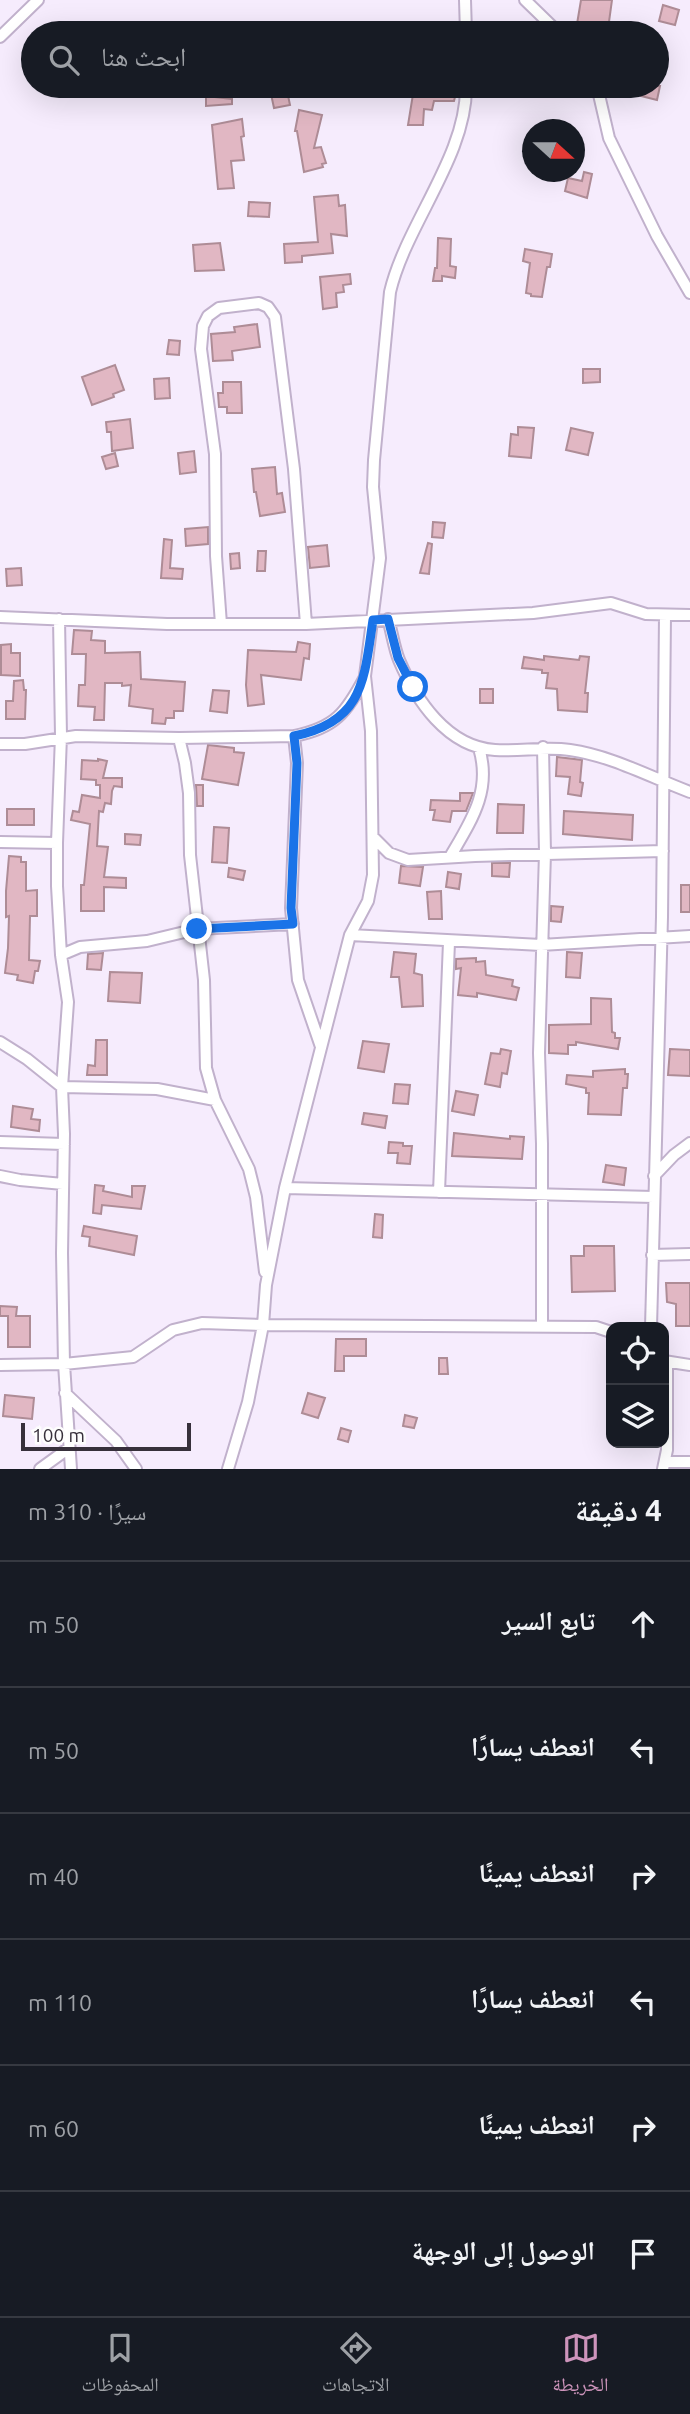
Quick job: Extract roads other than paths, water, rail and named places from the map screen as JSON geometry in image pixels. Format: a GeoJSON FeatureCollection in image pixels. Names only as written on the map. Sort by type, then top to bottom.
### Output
{"type":"FeatureCollection","features":[{"type":"Feature","properties":{"kind":"street"},"geometry":{"type":"LineString","coordinates":[[0,37],[38,0]]}},
{"type":"Feature","properties":{"kind":"street"},"geometry":{"type":"LineString","coordinates":[[465,0],[466,21]]}},
{"type":"Feature","properties":{"kind":"street"},"geometry":{"type":"LineString","coordinates":[[524,0],[546,21]]}},
{"type":"Feature","properties":{"kind":"street"},"geometry":{"type":"LineString","coordinates":[[228,1469],[248,1402],[263,1325],[266,1285],[285,1188],[350,935],[368,901],[373,875],[371,731],[365,676],[380,558],[373,487],[374,460],[390,292],[395,270],[446,166],[466,98]]}},
{"type":"Feature","properties":{"kind":"street"},"geometry":{"type":"LineString","coordinates":[[600,98],[609,138],[657,236],[690,293]]}},
{"type":"Feature","properties":{"kind":"street"},"geometry":{"type":"LineString","coordinates":[[221,624],[216,555],[215,454],[201,349],[202,326],[208,316],[219,308],[259,303],[268,307],[275,317],[294,469],[306,624]]}},
{"type":"Feature","properties":{"kind":"street"},"geometry":{"type":"LineString","coordinates":[[0,617],[306,624],[533,613],[611,603],[646,614],[690,615]]}},
{"type":"Feature","properties":{"kind":"street"},"geometry":{"type":"LineString","coordinates":[[651,1322],[663,851],[665,616]]}},
{"type":"Feature","properties":{"kind":"street"},"geometry":{"type":"LineString","coordinates":[[59,619],[61,736],[57,843],[61,955],[68,1002],[62,1087],[64,1364],[71,1469]]}},
{"type":"Feature","properties":{"kind":"street"},"geometry":{"type":"LineString","coordinates":[[388,619],[398,658],[413,687],[434,719],[457,738],[479,748],[509,750],[543,747],[609,759],[690,792]]}},
{"type":"Feature","properties":{"kind":"street"},"geometry":{"type":"LineString","coordinates":[[0,744],[25,744],[61,736],[294,736],[312,732],[335,721],[350,705],[365,676]]}},
{"type":"Feature","properties":{"kind":"street"},"geometry":{"type":"LineString","coordinates":[[294,736],[297,763],[291,908],[298,980],[321,1046]]}},
{"type":"Feature","properties":{"kind":"street"},"geometry":{"type":"LineString","coordinates":[[178,738],[189,793],[190,855],[204,980],[206,1068],[215,1100],[249,1169],[260,1224],[266,1285]]}},
{"type":"Feature","properties":{"kind":"street"},"geometry":{"type":"LineString","coordinates":[[542,1326],[539,1053],[545,853],[543,747]]}},
{"type":"Feature","properties":{"kind":"street"},"geometry":{"type":"LineString","coordinates":[[450,857],[482,793],[484,765],[479,748]]}},
{"type":"Feature","properties":{"kind":"street"},"geometry":{"type":"LineString","coordinates":[[373,837],[389,853],[408,860],[545,853],[663,851]]}},
{"type":"Feature","properties":{"kind":"street"},"geometry":{"type":"LineString","coordinates":[[0,842],[57,843]]}},
{"type":"Feature","properties":{"kind":"street"},"geometry":{"type":"LineString","coordinates":[[61,955],[80,947],[147,941],[197,929],[293,924]]}},
{"type":"Feature","properties":{"kind":"street"},"geometry":{"type":"LineString","coordinates":[[350,935],[541,945],[690,936]]}},
{"type":"Feature","properties":{"kind":"street"},"geometry":{"type":"LineString","coordinates":[[439,1192],[449,942]]}},
{"type":"Feature","properties":{"kind":"street"},"geometry":{"type":"LineString","coordinates":[[0,1042],[27,1059],[62,1087],[157,1089],[215,1100]]}},
{"type":"Feature","properties":{"kind":"street"},"geometry":{"type":"LineString","coordinates":[[0,1142],[64,1144]]}},
{"type":"Feature","properties":{"kind":"street"},"geometry":{"type":"LineString","coordinates":[[654,1176],[690,1143]]}},
{"type":"Feature","properties":{"kind":"street"},"geometry":{"type":"LineString","coordinates":[[0,1176],[63,1184]]}},
{"type":"Feature","properties":{"kind":"street"},"geometry":{"type":"LineString","coordinates":[[285,1188],[653,1197]]}},
{"type":"Feature","properties":{"kind":"street"},"geometry":{"type":"LineString","coordinates":[[652,1255],[690,1254]]}},
{"type":"Feature","properties":{"kind":"street"},"geometry":{"type":"LineString","coordinates":[[0,1365],[64,1364],[133,1357],[173,1330],[202,1322],[263,1325],[596,1327],[606,1330]]}},
{"type":"Feature","properties":{"kind":"street"},"geometry":{"type":"LineString","coordinates":[[669,1362],[690,1365]]}},
{"type":"Feature","properties":{"kind":"street"},"geometry":{"type":"LineString","coordinates":[[666,1385],[667,1450],[664,1465],[690,1462]]}},
{"type":"Feature","properties":{"kind":"street"},"geometry":{"type":"LineString","coordinates":[[65,1393],[116,1441],[136,1469]]}},
{"type":"Feature","properties":{"kind":"street"},"geometry":{"type":"LineString","coordinates":[[40,1469],[69,1448]]}}]}
